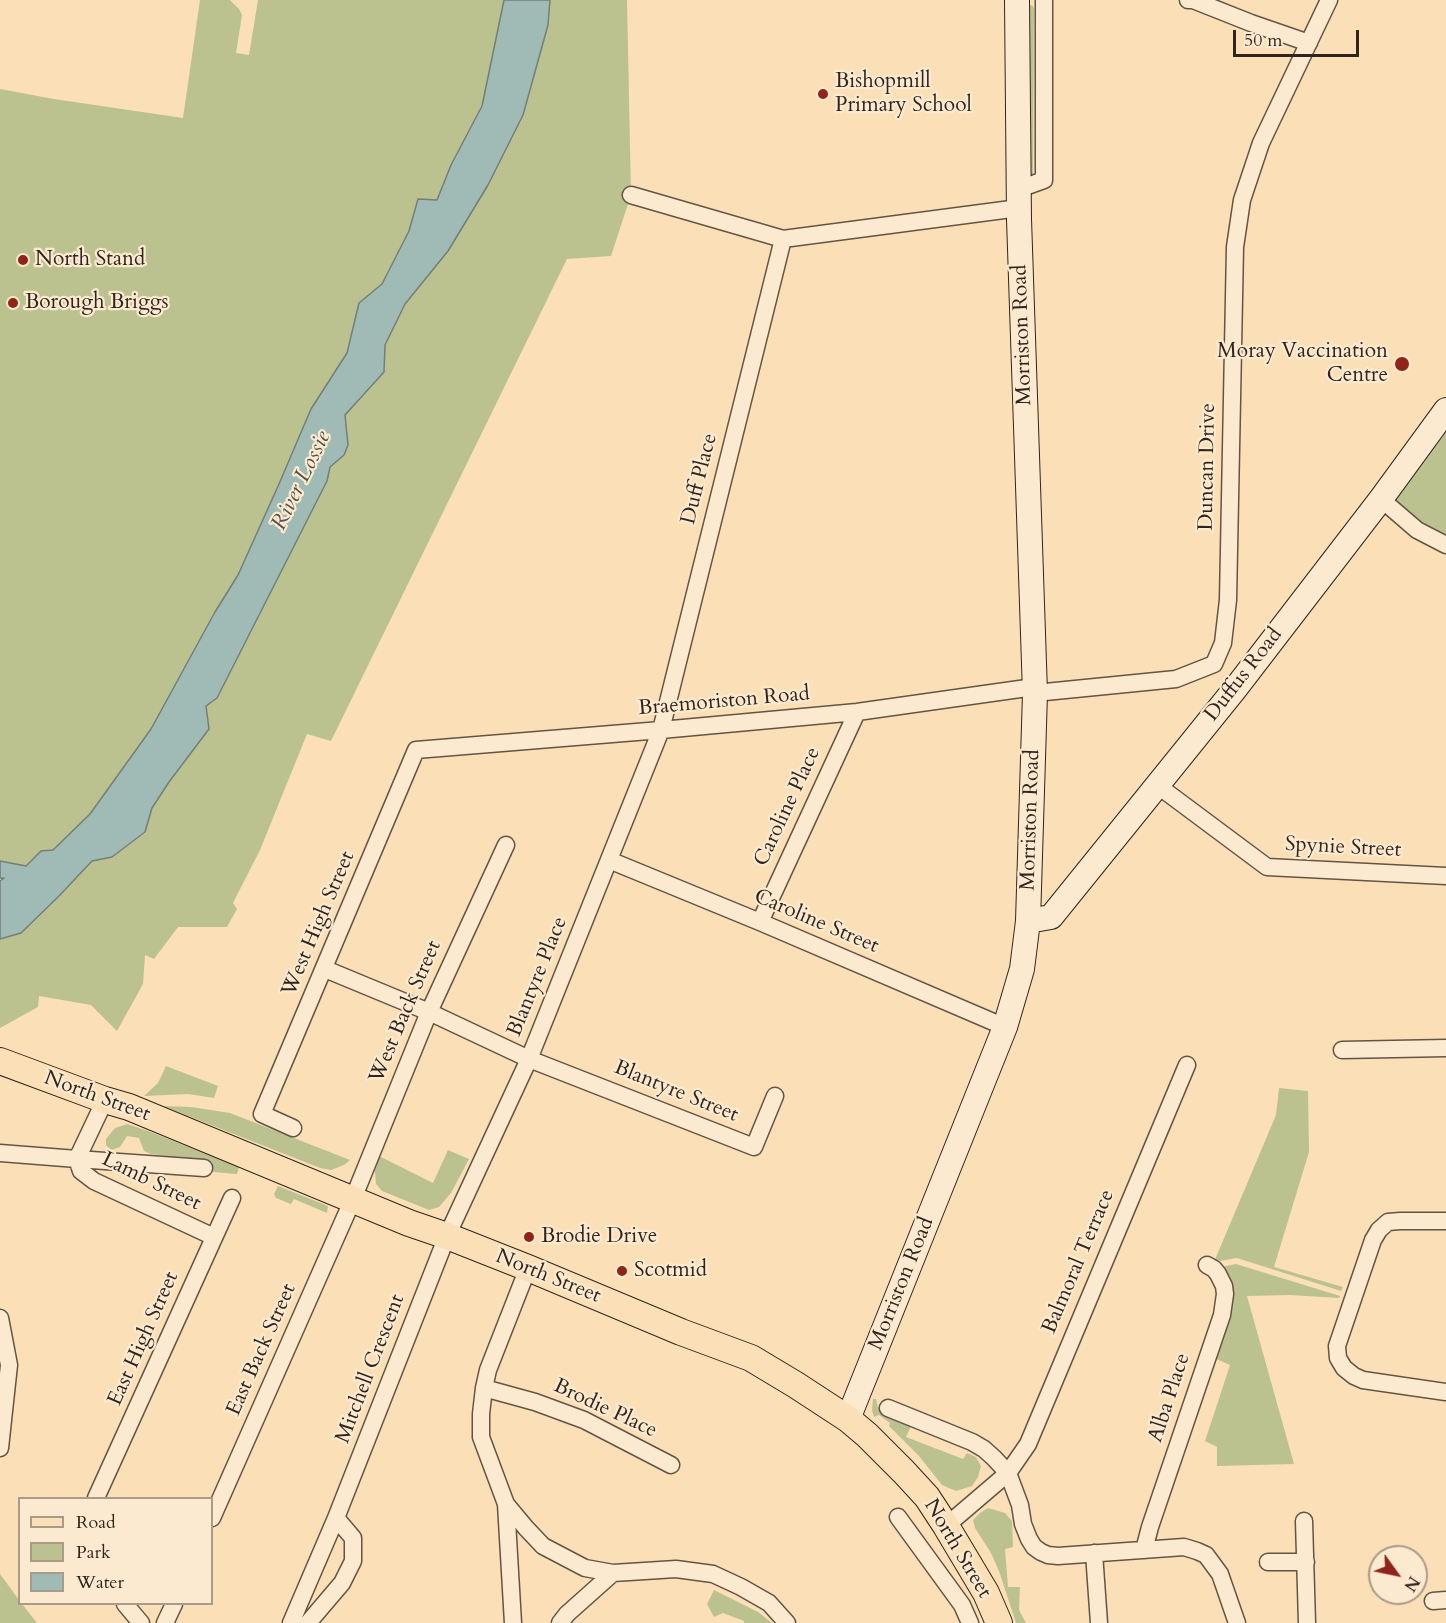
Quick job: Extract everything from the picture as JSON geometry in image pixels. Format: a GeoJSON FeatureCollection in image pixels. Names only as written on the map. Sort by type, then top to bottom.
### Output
{"type":"FeatureCollection","features":[{"type":"Feature","properties":{"kind":"main road","name":"Morriston Road"},"geometry":{"type":"LineString","coordinates":[[848,1419],[1005,1027],[1022,969],[1028,921],[1035,690],[1019,199],[1017,0]]}},
{"type":"Feature","properties":{"kind":"main road","name":"Duffus Road"},"geometry":{"type":"LineString","coordinates":[[1028,921],[1051,917],[1235,689],[1381,499],[1446,410]]}},
{"type":"Feature","properties":{"kind":"main road","name":"North Street"},"geometry":{"type":"LineString","coordinates":[[0,1061],[129,1107],[409,1223],[447,1236],[751,1358],[848,1419],[904,1472],[927,1497],[946,1526],[986,1593],[999,1623]]}},
{"type":"Feature","properties":{"kind":"street"},"geometry":{"type":"LineString","coordinates":[[631,195],[783,239],[1019,199],[1044,180],[1044,0]]}},
{"type":"Feature","properties":{"kind":"street"},"geometry":{"type":"LineString","coordinates":[[1188,0],[1309,43]]}},
{"type":"Feature","properties":{"kind":"street","name":"Duncan Drive"},"geometry":{"type":"LineString","coordinates":[[1214,664],[1223,643],[1228,600],[1235,247],[1244,194],[1261,143],[1329,0]]}},
{"type":"Feature","properties":{"kind":"street","name":"Duff Place"},"geometry":{"type":"LineString","coordinates":[[661,730],[783,239]]}},
{"type":"Feature","properties":{"kind":"street"},"geometry":{"type":"LineString","coordinates":[[1381,499],[1417,530],[1446,545]]}},
{"type":"Feature","properties":{"kind":"street","name":"Braemoriston Road"},"geometry":{"type":"LineString","coordinates":[[417,750],[857,712],[1035,690],[1176,679],[1214,664]]}},
{"type":"Feature","properties":{"kind":"street","name":"Caroline Place"},"geometry":{"type":"LineString","coordinates":[[760,922],[857,712]]}},
{"type":"Feature","properties":{"kind":"street","name":"Blantyre Place"},"geometry":{"type":"LineString","coordinates":[[447,1236],[530,1059],[661,730]]}},
{"type":"Feature","properties":{"kind":"street","name":"West High Street"},"geometry":{"type":"LineString","coordinates":[[293,1128],[262,1114],[417,750]]}},
{"type":"Feature","properties":{"kind":"street","name":"Spynie Street"},"geometry":{"type":"LineString","coordinates":[[1157,785],[1267,867],[1446,876]]}},
{"type":"Feature","properties":{"kind":"street","name":"West Back Street"},"geometry":{"type":"LineString","coordinates":[[353,1199],[429,1012],[506,845]]}},
{"type":"Feature","properties":{"kind":"street","name":"Caroline Street"},"geometry":{"type":"LineString","coordinates":[[609,860],[1005,1027]]}},
{"type":"Feature","properties":{"kind":"street"},"geometry":{"type":"LineString","coordinates":[[325,969],[429,1012],[530,1059]]}},
{"type":"Feature","properties":{"kind":"street"},"geometry":{"type":"LineString","coordinates":[[1342,1050],[1446,1048]]}},
{"type":"Feature","properties":{"kind":"street","name":"Blantyre Street"},"geometry":{"type":"LineString","coordinates":[[530,1059],[754,1148],[776,1096]]}},
{"type":"Feature","properties":{"kind":"street","name":"Balmoral Terrace"},"geometry":{"type":"LineString","coordinates":[[946,1526],[1008,1473],[1028,1444],[1187,1065]]}},
{"type":"Feature","properties":{"kind":"street"},"geometry":{"type":"LineString","coordinates":[[77,1159],[105,1100]]}},
{"type":"Feature","properties":{"kind":"street"},"geometry":{"type":"LineString","coordinates":[[0,1152],[204,1168]]}},
{"type":"Feature","properties":{"kind":"street","name":"Lamb Street"},"geometry":{"type":"LineString","coordinates":[[77,1159],[81,1171],[94,1181],[214,1237]]}},
{"type":"Feature","properties":{"kind":"street","name":"East High Street"},"geometry":{"type":"LineString","coordinates":[[96,1497],[232,1198]]}},
{"type":"Feature","properties":{"kind":"street","name":"East Back Street"},"geometry":{"type":"LineString","coordinates":[[213,1516],[353,1199]]}},
{"type":"Feature","properties":{"kind":"street"},"geometry":{"type":"LineString","coordinates":[[1446,1221],[1388,1222],[1379,1230],[1373,1240],[1337,1346],[1338,1358],[1344,1368],[1363,1380],[1446,1392]]}},
{"type":"Feature","properties":{"kind":"street","name":"Mitchell Crescent"},"geometry":{"type":"LineString","coordinates":[[291,1623],[336,1518],[447,1236]]}},
{"type":"Feature","properties":{"kind":"street","name":"Alba Place"},"geometry":{"type":"LineString","coordinates":[[1144,1550],[1221,1315],[1225,1294],[1224,1286],[1214,1269],[1207,1265]]}},
{"type":"Feature","properties":{"kind":"street"},"geometry":{"type":"LineString","coordinates":[[513,1623],[506,1504],[481,1437],[484,1388],[495,1350],[528,1268]]}},
{"type":"Feature","properties":{"kind":"street"},"geometry":{"type":"LineString","coordinates":[[0,1318],[9,1365],[0,1448]]}},
{"type":"Feature","properties":{"kind":"street","name":"Brodie Place"},"geometry":{"type":"LineString","coordinates":[[484,1388],[535,1402],[584,1420],[671,1465]]}},
{"type":"Feature","properties":{"kind":"street"},"geometry":{"type":"LineString","coordinates":[[888,1408],[984,1449],[1008,1473],[1020,1505],[1023,1524],[1034,1547],[1048,1555],[1058,1556],[1184,1547],[1206,1555],[1220,1574],[1237,1623]]}},
{"type":"Feature","properties":{"kind":"street"},"geometry":{"type":"LineString","coordinates":[[506,1504],[543,1546],[585,1568],[613,1573],[676,1569],[713,1574],[769,1603],[787,1623]]}},
{"type":"Feature","properties":{"kind":"street"},"geometry":{"type":"LineString","coordinates":[[898,1517],[962,1605],[970,1623]]}},
{"type":"Feature","properties":{"kind":"street"},"geometry":{"type":"LineString","coordinates":[[308,1623],[342,1583],[354,1562],[353,1538],[336,1518]]}},
{"type":"Feature","properties":{"kind":"street"},"geometry":{"type":"LineString","coordinates":[[1304,1521],[1307,1623]]}},
{"type":"Feature","properties":{"kind":"street"},"geometry":{"type":"LineString","coordinates":[[1094,1553],[1099,1623]]}},
{"type":"Feature","properties":{"kind":"street"},"geometry":{"type":"LineString","coordinates":[[1268,1562],[1306,1562]]}},
{"type":"Feature","properties":{"kind":"street"},"geometry":{"type":"LineString","coordinates":[[560,1623],[613,1573]]}},
{"type":"Feature","properties":{"kind":"street"},"geometry":{"type":"LineString","coordinates":[[126,1605],[141,1623]]}},
{"type":"Feature","properties":{"kind":"street"},"geometry":{"type":"LineString","coordinates":[[165,1623],[174,1605]]}},
{"type":"Feature","properties":{"kind":"green space"},"geometry":{"type":"Polygon","coordinates":[[[200,0],[230,0],[239,9],[242,15],[236,53],[249,55],[258,0],[504,0],[482,106],[451,165],[437,200],[418,199],[409,231],[382,284],[359,303],[347,353],[311,409],[238,575],[215,612],[151,729],[90,814],[53,850],[41,851],[25,866],[0,861],[0,89],[183,118],[200,0]]]}},
{"type":"Feature","properties":{"kind":"green space"},"geometry":{"type":"Polygon","coordinates":[[[550,0],[627,0],[631,195],[611,256],[567,259],[331,741],[307,734],[260,850],[233,903],[237,909],[227,927],[178,927],[154,959],[145,955],[143,984],[117,1031],[91,1005],[39,996],[38,1007],[0,1028],[0,939],[21,933],[92,861],[112,857],[145,833],[152,808],[169,782],[206,706],[327,481],[330,467],[344,455],[348,445],[345,415],[384,372],[385,345],[405,304],[448,251],[488,185],[523,115],[548,25],[550,0]]]}},
{"type":"Feature","properties":{"kind":"green space"},"geometry":{"type":"Polygon","coordinates":[[[1031,5],[1034,9],[1033,178],[1030,181],[1028,6],[1031,5]]]}},
{"type":"Feature","properties":{"kind":"green space"},"geometry":{"type":"Polygon","coordinates":[[[1446,410],[1446,545],[1381,499],[1446,410]]]}},
{"type":"Feature","properties":{"kind":"green space"},"geometry":{"type":"Polygon","coordinates":[[[166,1066],[218,1086],[214,1098],[188,1094],[144,1096],[158,1083],[166,1066]]]}},
{"type":"Feature","properties":{"kind":"green space"},"geometry":{"type":"Polygon","coordinates":[[[1279,1088],[1308,1091],[1309,1152],[1274,1267],[1343,1287],[1341,1291],[1237,1258],[1214,1262],[1276,1115],[1279,1088]]]}},
{"type":"Feature","properties":{"kind":"green space"},"geometry":{"type":"Polygon","coordinates":[[[163,1106],[191,1107],[230,1113],[350,1160],[331,1170],[320,1168],[163,1106]]]}},
{"type":"Feature","properties":{"kind":"green space"},"geometry":{"type":"Polygon","coordinates":[[[127,1124],[239,1167],[237,1174],[213,1172],[212,1162],[151,1154],[144,1151],[139,1138],[127,1136],[120,1147],[111,1150],[106,1145],[106,1139],[115,1128],[127,1124]]]}},
{"type":"Feature","properties":{"kind":"green space"},"geometry":{"type":"Polygon","coordinates":[[[448,1150],[469,1159],[451,1193],[439,1207],[429,1210],[382,1191],[376,1184],[375,1171],[379,1156],[433,1183],[448,1150]]]}},
{"type":"Feature","properties":{"kind":"green space"},"geometry":{"type":"Polygon","coordinates":[[[278,1186],[328,1206],[327,1213],[294,1199],[291,1204],[276,1198],[274,1194],[278,1186]]]}},
{"type":"Feature","properties":{"kind":"green space"},"geometry":{"type":"Polygon","coordinates":[[[1236,1264],[1340,1296],[1339,1298],[1290,1295],[1247,1296],[1294,1464],[1217,1466],[1217,1447],[1205,1441],[1230,1365],[1214,1358],[1221,1267],[1236,1264]]]}},
{"type":"Feature","properties":{"kind":"green space"},"geometry":{"type":"Polygon","coordinates":[[[873,1399],[876,1399],[878,1408],[887,1415],[911,1426],[906,1437],[963,1459],[967,1453],[976,1457],[981,1466],[972,1486],[956,1491],[942,1485],[919,1456],[889,1426],[890,1423],[879,1415],[874,1417],[873,1399]]]}},
{"type":"Feature","properties":{"kind":"green space"},"geometry":{"type":"Polygon","coordinates":[[[988,1508],[1005,1513],[1012,1521],[1013,1547],[1005,1549],[1008,1587],[1020,1587],[1019,1610],[1026,1623],[1016,1623],[999,1571],[975,1528],[973,1520],[988,1508]]]}},
{"type":"Feature","properties":{"kind":"green space"},"geometry":{"type":"Polygon","coordinates":[[[0,1574],[18,1599],[18,1605],[23,1605],[37,1623],[0,1623],[0,1574]]]}},
{"type":"Feature","properties":{"kind":"green space"},"geometry":{"type":"Polygon","coordinates":[[[714,1590],[758,1612],[772,1623],[744,1623],[744,1621],[723,1613],[714,1617],[707,1604],[714,1590]]]}},
{"type":"Feature","properties":{"kind":"water","name":"River Lossie"},"geometry":{"type":"Polygon","coordinates":[[[504,0],[550,0],[548,25],[523,115],[488,185],[448,251],[405,304],[385,345],[384,372],[345,415],[348,445],[344,455],[330,467],[327,481],[217,698],[206,706],[209,729],[152,808],[145,832],[112,857],[92,861],[21,933],[0,939],[0,881],[4,878],[0,878],[0,861],[26,866],[41,851],[53,850],[90,814],[151,729],[215,612],[238,575],[311,409],[347,353],[359,303],[382,284],[409,231],[418,199],[437,200],[451,165],[482,106],[504,0]]]}},
{"type":"Feature","properties":{"kind":"place","name":"Bishopmill Primary School"},"geometry":{"type":"Point","coordinates":[823,94]}},
{"type":"Feature","properties":{"kind":"place","name":"North Stand"},"geometry":{"type":"Point","coordinates":[23,260]}},
{"type":"Feature","properties":{"kind":"place","name":"Borough Briggs"},"geometry":{"type":"Point","coordinates":[13,303]}},
{"type":"Feature","properties":{"kind":"place","name":"Moray Vaccination Centre"},"geometry":{"type":"Point","coordinates":[1402,364]}},
{"type":"Feature","properties":{"kind":"place","name":"Brodie Drive"},"geometry":{"type":"Point","coordinates":[529,1237]}},
{"type":"Feature","properties":{"kind":"place","name":"Scotmid"},"geometry":{"type":"Point","coordinates":[622,1271]}}]}
